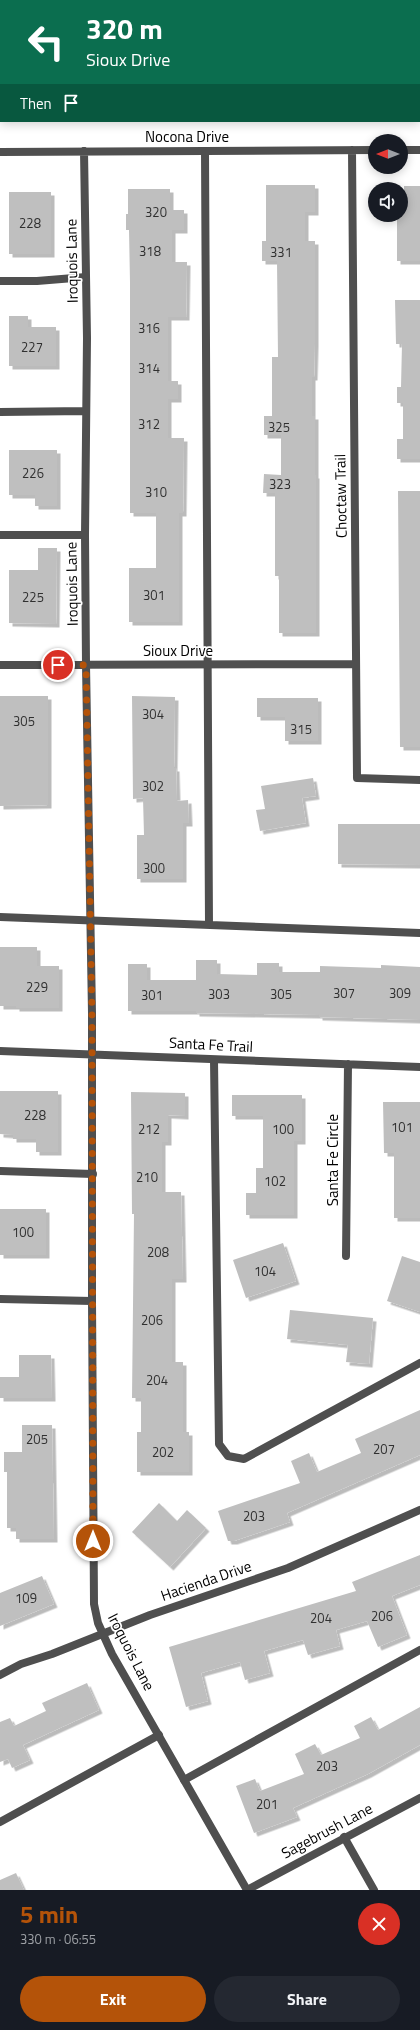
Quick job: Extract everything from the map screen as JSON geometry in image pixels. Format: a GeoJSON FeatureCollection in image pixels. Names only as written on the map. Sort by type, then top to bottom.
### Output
{"type":"FeatureCollection","features":[{"type":"Feature","properties":{"kind":"street","name":"Choctaw Trail"},"geometry":{"type":"LineString","coordinates":[[352,150],[357,778],[420,780]]}},
{"type":"Feature","properties":{"kind":"street","name":"Nocona Drive"},"geometry":{"type":"LineString","coordinates":[[0,152],[368,150]]}},
{"type":"Feature","properties":{"kind":"street"},"geometry":{"type":"LineString","coordinates":[[408,150],[420,150]]}},
{"type":"Feature","properties":{"kind":"street","name":"Iroquois Lane"},"geometry":{"type":"LineString","coordinates":[[84,151],[86,277],[86,665],[91,920],[93,1174],[92,1302],[94,1604],[98,1623],[112,1654],[247,1890]]}},
{"type":"Feature","properties":{"kind":"street"},"geometry":{"type":"LineString","coordinates":[[205,151],[209,665],[209,925]]}},
{"type":"Feature","properties":{"kind":"street"},"geometry":{"type":"LineString","coordinates":[[0,281],[37,281],[86,277]]}},
{"type":"Feature","properties":{"kind":"street"},"geometry":{"type":"LineString","coordinates":[[0,412],[86,411]]}},
{"type":"Feature","properties":{"kind":"street"},"geometry":{"type":"LineString","coordinates":[[0,536],[85,535]]}},
{"type":"Feature","properties":{"kind":"street","name":"Sioux Drive"},"geometry":{"type":"LineString","coordinates":[[0,665],[356,664]]}},
{"type":"Feature","properties":{"kind":"street"},"geometry":{"type":"LineString","coordinates":[[0,917],[420,933]]}},
{"type":"Feature","properties":{"kind":"street","name":"Santa Fe Trail"},"geometry":{"type":"LineString","coordinates":[[0,1051],[420,1068]]}},
{"type":"Feature","properties":{"kind":"street"},"geometry":{"type":"LineString","coordinates":[[214,1060],[219,1444],[228,1456],[244,1459],[420,1363]]}},
{"type":"Feature","properties":{"kind":"street","name":"Santa Fe Circle"},"geometry":{"type":"LineString","coordinates":[[346,1256],[348,1064]]}},
{"type":"Feature","properties":{"kind":"street"},"geometry":{"type":"LineString","coordinates":[[0,1170],[93,1174]]}},
{"type":"Feature","properties":{"kind":"street"},"geometry":{"type":"LineString","coordinates":[[0,1299],[92,1302]]}},
{"type":"Feature","properties":{"kind":"street","name":"Hacienda Drive"},"geometry":{"type":"LineString","coordinates":[[0,1675],[21,1664],[52,1654],[150,1615],[288,1568],[420,1510]]}},
{"type":"Feature","properties":{"kind":"street"},"geometry":{"type":"LineString","coordinates":[[184,1780],[420,1650]]}},
{"type":"Feature","properties":{"kind":"street"},"geometry":{"type":"LineString","coordinates":[[0,1822],[159,1735]]}},
{"type":"Feature","properties":{"kind":"street","name":"Sagebrush Lane"},"geometry":{"type":"LineString","coordinates":[[247,1890],[344,1837],[420,1798]]}},
{"type":"Feature","properties":{"kind":"street"},"geometry":{"type":"LineString","coordinates":[[344,1837],[374,1890]]}},
{"type":"Feature","properties":{"kind":"building"},"geometry":{"type":"Polygon","coordinates":[[[266,185],[315,185],[315,212],[305,212],[305,241],[315,241],[315,343],[314,377],[312,377],[312,416],[315,416],[316,633],[279,633],[279,576],[275,576],[275,493],[263,493],[264,474],[281,475],[281,435],[264,435],[264,416],[272,416],[272,357],[278,357],[277,261],[262,261],[262,241],[266,241],[266,185]]]}},
{"type":"Feature","properties":{"kind":"building"},"geometry":{"type":"Polygon","coordinates":[[[408,186],[420,186],[420,261],[397,261],[397,222],[408,222],[408,186]]]}},
{"type":"Feature","properties":{"kind":"building"},"geometry":{"type":"Polygon","coordinates":[[[128,189],[170,189],[170,210],[184,210],[184,230],[172,230],[172,262],[187,262],[186,317],[168,317],[168,381],[178,381],[178,399],[168,399],[168,438],[184,438],[183,513],[179,513],[179,622],[129,622],[129,568],[156,568],[156,513],[130,513],[130,282],[129,230],[126,230],[126,214],[128,214],[128,189]]]}},
{"type":"Feature","properties":{"kind":"building"},"geometry":{"type":"Polygon","coordinates":[[[9,192],[51,192],[51,254],[9,254],[9,192]]]}},
{"type":"Feature","properties":{"kind":"building"},"geometry":{"type":"Polygon","coordinates":[[[395,300],[420,300],[420,459],[397,459],[397,439],[403,439],[403,403],[397,403],[397,387],[401,387],[402,344],[396,344],[395,300]]]}},
{"type":"Feature","properties":{"kind":"building"},"geometry":{"type":"Polygon","coordinates":[[[9,316],[28,316],[28,327],[56,327],[56,366],[9,366],[9,316]]]}},
{"type":"Feature","properties":{"kind":"building"},"geometry":{"type":"Polygon","coordinates":[[[9,450],[57,450],[57,506],[35,506],[35,495],[9,495],[9,450]]]}},
{"type":"Feature","properties":{"kind":"building"},"geometry":{"type":"Polygon","coordinates":[[[398,491],[420,491],[420,747],[400,747],[398,491]]]}},
{"type":"Feature","properties":{"kind":"building"},"geometry":{"type":"Polygon","coordinates":[[[38,548],[57,548],[56,624],[9,623],[9,570],[38,570],[38,548]]]}},
{"type":"Feature","properties":{"kind":"building"},"geometry":{"type":"Polygon","coordinates":[[[0,696],[48,696],[48,805],[0,806],[0,696]]]}},
{"type":"Feature","properties":{"kind":"building"},"geometry":{"type":"Polygon","coordinates":[[[132,696],[175,697],[174,768],[176,768],[177,801],[188,800],[189,823],[183,823],[183,879],[137,879],[137,835],[144,835],[143,798],[133,799],[132,696]]]}},
{"type":"Feature","properties":{"kind":"building"},"geometry":{"type":"Polygon","coordinates":[[[257,698],[318,698],[318,741],[285,741],[285,717],[257,717],[257,698]]]}},
{"type":"Feature","properties":{"kind":"building"},"geometry":{"type":"Polygon","coordinates":[[[313,778],[316,796],[302,798],[306,823],[260,831],[256,810],[265,809],[261,786],[313,778]]]}},
{"type":"Feature","properties":{"kind":"building"},"geometry":{"type":"Polygon","coordinates":[[[338,824],[420,824],[420,865],[338,864],[338,824]]]}},
{"type":"Feature","properties":{"kind":"building"},"geometry":{"type":"Polygon","coordinates":[[[0,947],[37,947],[37,966],[59,966],[59,1008],[16,1008],[16,1006],[0,1006],[0,947]]]}},
{"type":"Feature","properties":{"kind":"building"},"geometry":{"type":"Polygon","coordinates":[[[196,960],[217,960],[217,974],[257,975],[257,963],[279,963],[279,972],[320,972],[320,966],[381,968],[381,965],[420,967],[420,1020],[319,1017],[319,1015],[196,1013],[196,1011],[128,1011],[128,964],[147,964],[147,980],[196,980],[196,960]]]}},
{"type":"Feature","properties":{"kind":"building"},"geometry":{"type":"Polygon","coordinates":[[[0,1091],[58,1091],[58,1152],[36,1152],[36,1139],[13,1139],[13,1135],[0,1134],[0,1091]]]}},
{"type":"Feature","properties":{"kind":"building"},"geometry":{"type":"Polygon","coordinates":[[[131,1092],[185,1093],[185,1116],[168,1115],[168,1142],[162,1142],[162,1192],[181,1192],[183,1279],[172,1279],[172,1362],[183,1362],[183,1432],[189,1432],[189,1472],[137,1472],[137,1432],[141,1432],[141,1398],[132,1398],[134,1214],[132,1214],[131,1092]]]}},
{"type":"Feature","properties":{"kind":"building"},"geometry":{"type":"Polygon","coordinates":[[[232,1095],[302,1095],[302,1141],[294,1141],[294,1215],[246,1215],[246,1193],[256,1193],[256,1168],[263,1168],[263,1116],[232,1116],[232,1095]]]}},
{"type":"Feature","properties":{"kind":"building"},"geometry":{"type":"Polygon","coordinates":[[[383,1102],[420,1102],[420,1218],[394,1218],[394,1153],[384,1153],[383,1102]]]}},
{"type":"Feature","properties":{"kind":"building"},"geometry":{"type":"Polygon","coordinates":[[[0,1209],[46,1209],[46,1255],[0,1255],[0,1209]]]}},
{"type":"Feature","properties":{"kind":"building"},"geometry":{"type":"Polygon","coordinates":[[[283,1243],[296,1281],[246,1298],[233,1260],[283,1243]]]}},
{"type":"Feature","properties":{"kind":"building"},"geometry":{"type":"Polygon","coordinates":[[[402,1256],[420,1262],[420,1312],[387,1301],[402,1256]]]}},
{"type":"Feature","properties":{"kind":"building"},"geometry":{"type":"Polygon","coordinates":[[[290,1310],[373,1318],[369,1364],[346,1362],[348,1345],[287,1339],[290,1310]]]}},
{"type":"Feature","properties":{"kind":"building"},"geometry":{"type":"Polygon","coordinates":[[[19,1355],[51,1355],[52,1398],[0,1398],[0,1377],[19,1377],[19,1355]]]}},
{"type":"Feature","properties":{"kind":"building"},"geometry":{"type":"Polygon","coordinates":[[[420,1410],[420,1455],[287,1513],[290,1522],[234,1541],[228,1541],[218,1511],[300,1483],[291,1461],[309,1453],[317,1472],[361,1453],[355,1439],[420,1410]]]}},
{"type":"Feature","properties":{"kind":"building"},"geometry":{"type":"Polygon","coordinates":[[[22,1425],[52,1425],[54,1539],[16,1539],[16,1528],[7,1528],[7,1472],[4,1472],[4,1452],[22,1452],[22,1425]]]}},
{"type":"Feature","properties":{"kind":"building"},"geometry":{"type":"Polygon","coordinates":[[[159,1503],[177,1521],[187,1510],[206,1528],[170,1567],[132,1532],[159,1503]]]}},
{"type":"Feature","properties":{"kind":"building"},"geometry":{"type":"Polygon","coordinates":[[[420,1555],[420,1585],[392,1596],[407,1635],[378,1647],[367,1621],[336,1630],[340,1646],[308,1655],[303,1640],[264,1651],[270,1673],[245,1680],[240,1662],[201,1673],[208,1701],[186,1707],[169,1647],[356,1591],[352,1582],[420,1555]]]}},
{"type":"Feature","properties":{"kind":"building"},"geometry":{"type":"Polygon","coordinates":[[[42,1576],[54,1604],[0,1626],[0,1593],[42,1576]]]}},
{"type":"Feature","properties":{"kind":"building"},"geometry":{"type":"Polygon","coordinates":[[[87,1683],[99,1710],[23,1745],[30,1760],[12,1768],[8,1759],[0,1762],[0,1722],[10,1718],[14,1726],[46,1711],[42,1703],[87,1683]]]}},
{"type":"Feature","properties":{"kind":"building"},"geometry":{"type":"Polygon","coordinates":[[[420,1707],[420,1745],[368,1774],[293,1808],[297,1817],[254,1833],[236,1786],[255,1779],[260,1791],[304,1774],[295,1754],[315,1744],[321,1755],[360,1738],[354,1726],[371,1717],[378,1730],[420,1707]]]}},
{"type":"Feature","properties":{"kind":"building"},"geometry":{"type":"Polygon","coordinates":[[[16,1873],[24,1890],[0,1890],[0,1880],[16,1873]]]}},
{"type":"Feature","properties":{"kind":"route"},"geometry":{"type":"LineString","coordinates":[[58,665],[86,665],[92,1013],[93,1541]]}}]}
